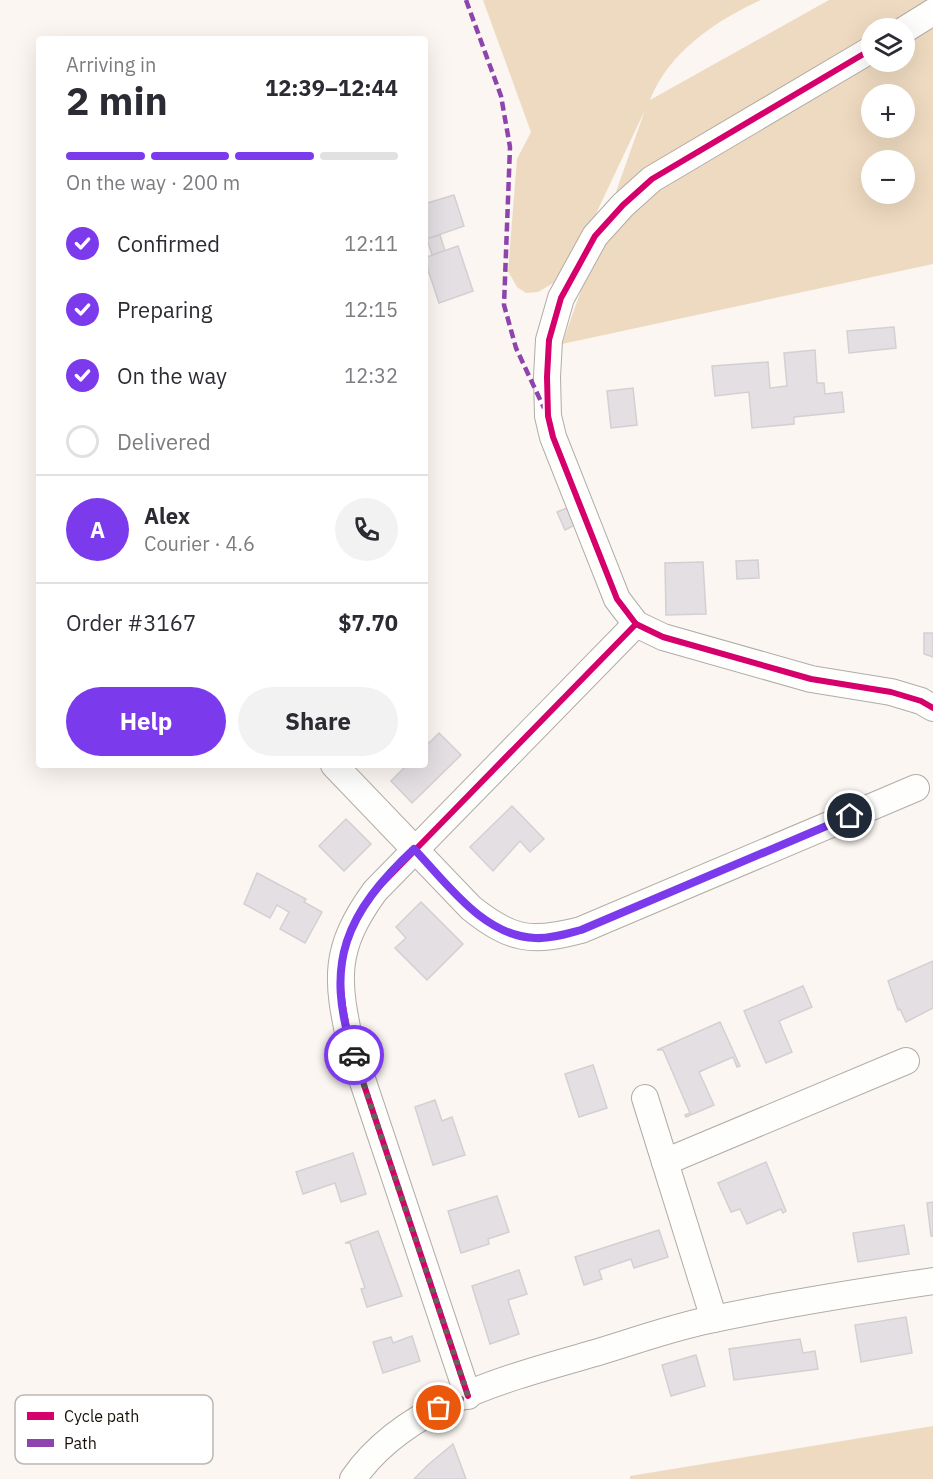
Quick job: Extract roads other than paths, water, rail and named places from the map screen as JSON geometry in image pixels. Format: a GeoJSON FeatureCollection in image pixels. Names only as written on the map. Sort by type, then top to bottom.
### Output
{"type":"FeatureCollection","features":[{"type":"Feature","properties":{"kind":"street"},"geometry":{"type":"LineString","coordinates":[[915,23],[933,12]]}},
{"type":"Feature","properties":{"kind":"street"},"geometry":{"type":"LineString","coordinates":[[861,56],[652,179],[622,205],[595,236],[561,298],[549,340],[548,416],[553,437],[613,588],[625,612],[636,624],[663,637],[811,679],[891,692],[921,701],[933,708]]}},
{"type":"Feature","properties":{"kind":"street"},"geometry":{"type":"LineString","coordinates":[[468,1396],[351,1046],[342,1007],[343,948],[354,920],[375,891],[636,624]]}},
{"type":"Feature","properties":{"kind":"street"},"geometry":{"type":"LineString","coordinates":[[337,768],[471,908],[493,926],[514,935],[535,938],[581,930],[916,788]]}},
{"type":"Feature","properties":{"kind":"street"},"geometry":{"type":"LineString","coordinates":[[665,1162],[906,1060]]}},
{"type":"Feature","properties":{"kind":"street"},"geometry":{"type":"LineString","coordinates":[[645,1098],[714,1319]]}},
{"type":"Feature","properties":{"kind":"street"},"geometry":{"type":"LineString","coordinates":[[353,1479],[363,1465],[399,1432],[439,1408],[563,1362],[714,1319],[770,1307],[933,1281]]}}]}
